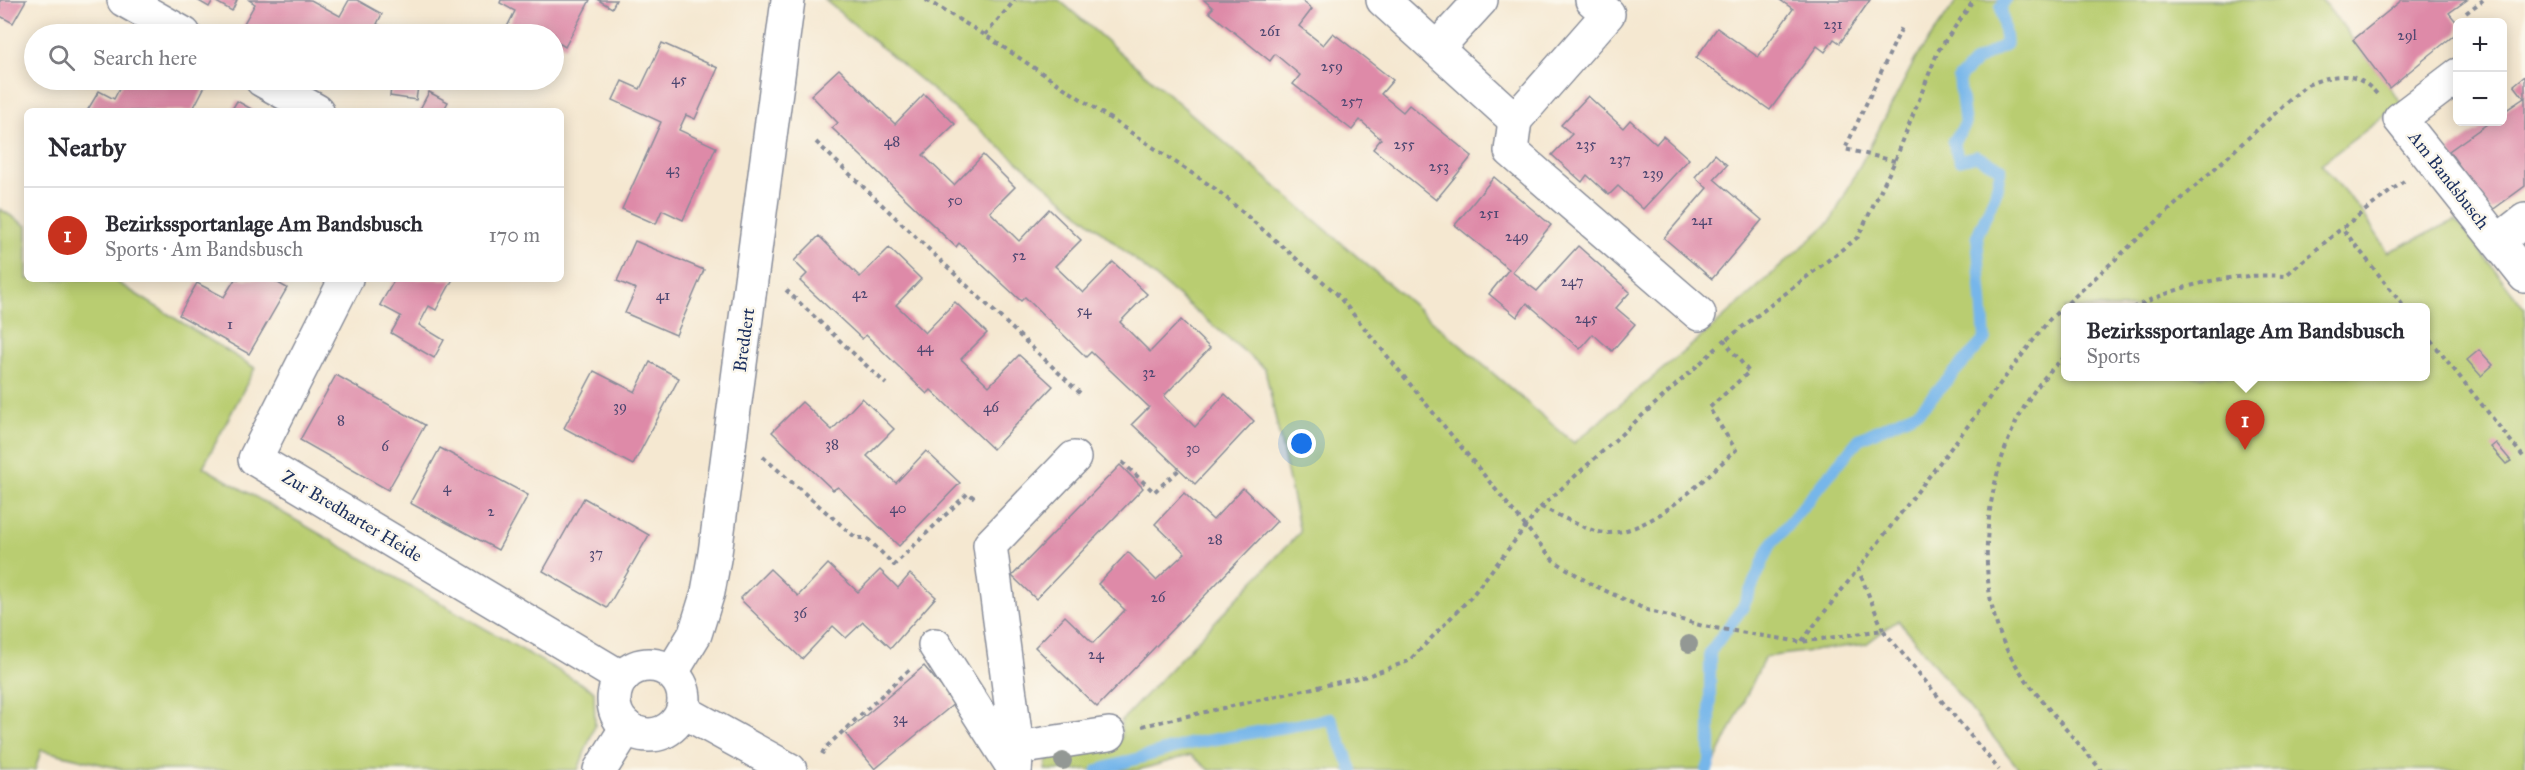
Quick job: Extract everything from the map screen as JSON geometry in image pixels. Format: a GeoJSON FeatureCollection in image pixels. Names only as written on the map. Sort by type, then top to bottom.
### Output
{"type":"FeatureCollection","features":[{"type":"Feature","properties":{"kind":"street"},"geometry":{"type":"LineString","coordinates":[[124,0],[166,24]]}},
{"type":"Feature","properties":{"kind":"street","name":"Breddert"},"geometry":{"type":"LineString","coordinates":[[672,672],[695,634],[712,573],[788,0]]}},
{"type":"Feature","properties":{"kind":"street"},"geometry":{"type":"LineString","coordinates":[[1383,0],[1515,120]]}},
{"type":"Feature","properties":{"kind":"street"},"geometry":{"type":"LineString","coordinates":[[1437,48],[1481,0]]}},
{"type":"Feature","properties":{"kind":"street"},"geometry":{"type":"LineString","coordinates":[[1592,0],[1608,14],[1515,120],[1511,152],[1699,314]]}},
{"type":"Feature","properties":{"kind":"street","name":"Am Bandsbusch"},"geometry":{"type":"LineString","coordinates":[[2453,78],[2400,119],[2525,276]]}},
{"type":"Feature","properties":{"kind":"street"},"geometry":{"type":"LineString","coordinates":[[280,90],[312,108]]}},
{"type":"Feature","properties":{"kind":"street","name":"Am Bandsbusch"},"geometry":{"type":"LineString","coordinates":[[2498,241],[2525,220]]}},
{"type":"Feature","properties":{"kind":"street","name":"Zur Bredharter Heide"},"geometry":{"type":"LineString","coordinates":[[344,282],[255,459],[622,678]]}},
{"type":"Feature","properties":{"kind":"street"},"geometry":{"type":"LineString","coordinates":[[1016,759],[990,545],[1074,458]]}},
{"type":"Feature","properties":{"kind":"street"},"geometry":{"type":"LineString","coordinates":[[935,645],[1016,759]]}},
{"type":"Feature","properties":{"kind":"street"},"geometry":{"type":"LineString","coordinates":[[650,664],[661,666],[672,672],[684,690],[683,711],[678,722],[657,735],[645,735],[627,727],[617,715],[614,704],[615,692],[622,678],[627,672],[650,664]]}},
{"type":"Feature","properties":{"kind":"street"},"geometry":{"type":"LineString","coordinates":[[683,711],[804,765]]}},
{"type":"Feature","properties":{"kind":"street"},"geometry":{"type":"LineString","coordinates":[[600,770],[627,727]]}},
{"type":"Feature","properties":{"kind":"street"},"geometry":{"type":"LineString","coordinates":[[1016,759],[1109,734]]}},
{"type":"Feature","properties":{"kind":"path"},"geometry":{"type":"LineString","coordinates":[[926,0],[985,35],[1217,190],[1336,293],[1553,560],[1591,584],[1647,610],[1703,626],[1801,642],[1883,630]]}},
{"type":"Feature","properties":{"kind":"path"},"geometry":{"type":"LineString","coordinates":[[985,35],[1015,0]]}},
{"type":"Feature","properties":{"kind":"path"},"geometry":{"type":"LineString","coordinates":[[1109,734],[1367,676],[1409,661],[1472,597],[1541,507],[1724,341],[1858,237],[1895,161],[1938,51],[1974,0]]}},
{"type":"Feature","properties":{"kind":"path"},"geometry":{"type":"LineString","coordinates":[[2466,13],[2482,0]]}},
{"type":"Feature","properties":{"kind":"path"},"geometry":{"type":"LineString","coordinates":[[1895,161],[1845,150],[1903,25]]}},
{"type":"Feature","properties":{"kind":"path"},"geometry":{"type":"LineString","coordinates":[[2068,303],[2306,86],[2329,76],[2355,77],[2373,88],[2400,119]]}},
{"type":"Feature","properties":{"kind":"path"},"geometry":{"type":"LineString","coordinates":[[816,142],[1080,393]]}},
{"type":"Feature","properties":{"kind":"path"},"geometry":{"type":"LineString","coordinates":[[2143,303],[2164,293],[2201,281],[2257,275],[2285,276],[2342,228],[2433,159]]}},
{"type":"Feature","properties":{"kind":"path"},"geometry":{"type":"LineString","coordinates":[[2342,228],[2401,303]]}},
{"type":"Feature","properties":{"kind":"path"},"geometry":{"type":"LineString","coordinates":[[778,283],[886,384]]}},
{"type":"Feature","properties":{"kind":"path"},"geometry":{"type":"LineString","coordinates":[[1801,642],[2049,320],[2061,309]]}},
{"type":"Feature","properties":{"kind":"path"},"geometry":{"type":"LineString","coordinates":[[2430,339],[2525,459]]}},
{"type":"Feature","properties":{"kind":"path"},"geometry":{"type":"LineString","coordinates":[[1541,507],[1604,533],[1637,529],[1677,501],[1736,450],[1709,408],[1749,372],[1724,341]]}},
{"type":"Feature","properties":{"kind":"path"},"geometry":{"type":"LineString","coordinates":[[2061,360],[2032,397],[2018,420],[1999,463],[1991,506],[1988,585],[2005,646],[2017,666],[2101,770]]}},
{"type":"Feature","properties":{"kind":"path"},"geometry":{"type":"LineString","coordinates":[[755,450],[856,538],[867,538],[894,565],[968,493],[977,500]]}},
{"type":"Feature","properties":{"kind":"path"},"geometry":{"type":"LineString","coordinates":[[1122,462],[1154,492],[1180,468]]}},
{"type":"Feature","properties":{"kind":"path"},"geometry":{"type":"LineString","coordinates":[[1858,569],[1883,630],[1999,770]]}},
{"type":"Feature","properties":{"kind":"path"},"geometry":{"type":"LineString","coordinates":[[804,765],[935,645]]}},
{"type":"Feature","properties":{"kind":"green space"},"geometry":{"type":"Polygon","coordinates":[[[825,0],[1059,0],[1574,443],[1712,328],[1831,221],[1916,58],[1957,0],[2322,0],[2402,103],[2321,164],[2362,212],[2388,252],[2456,220],[2525,309],[2525,770],[2020,770],[1898,620],[1866,644],[1765,657],[1711,770],[1209,770],[1191,755],[1138,770],[1045,770],[1047,759],[1121,739],[1121,721],[1300,532],[1265,369],[825,0]]]}},
{"type":"Feature","properties":{"kind":"green space"},"geometry":{"type":"Polygon","coordinates":[[[0,209],[24,224],[24,282],[117,282],[255,368],[203,467],[594,691],[595,725],[578,770],[126,770],[41,750],[35,770],[0,770],[0,209]]]}},
{"type":"Feature","properties":{"kind":"building"},"geometry":{"type":"Polygon","coordinates":[[[0,0],[26,0],[13,23],[0,16],[0,0]]]}},
{"type":"Feature","properties":{"kind":"building"},"geometry":{"type":"Polygon","coordinates":[[[197,0],[213,0],[209,7],[197,0]]]}},
{"type":"Feature","properties":{"kind":"building"},"geometry":{"type":"Polygon","coordinates":[[[213,0],[237,0],[232,11],[213,0]]]}},
{"type":"Feature","properties":{"kind":"building"},"geometry":{"type":"Polygon","coordinates":[[[249,0],[311,0],[340,16],[349,0],[357,0],[382,14],[377,24],[244,24],[255,4],[249,0]]]}},
{"type":"Feature","properties":{"kind":"building"},"geometry":{"type":"Polygon","coordinates":[[[501,0],[590,0],[565,47],[564,24],[508,24],[515,11],[500,3],[501,0]]]}},
{"type":"Feature","properties":{"kind":"building"},"geometry":{"type":"Polygon","coordinates":[[[598,0],[616,0],[612,8],[598,0]]]}},
{"type":"Feature","properties":{"kind":"building"},"geometry":{"type":"Polygon","coordinates":[[[1204,0],[1301,0],[1312,9],[1299,26],[1323,45],[1333,33],[1393,80],[1381,94],[1403,112],[1409,105],[1472,156],[1436,200],[1373,149],[1381,139],[1360,120],[1352,130],[1293,84],[1300,75],[1275,54],[1270,61],[1209,12],[1213,8],[1204,0]]]}},
{"type":"Feature","properties":{"kind":"building"},"geometry":{"type":"Polygon","coordinates":[[[1780,0],[1870,0],[1840,43],[1834,39],[1825,52],[1817,46],[1770,110],[1696,58],[1717,28],[1758,57],[1793,9],[1780,0]]]}},
{"type":"Feature","properties":{"kind":"building"},"geometry":{"type":"Polygon","coordinates":[[[2402,0],[2467,0],[2449,13],[2453,18],[2453,36],[2389,88],[2353,40],[2402,0]]]}},
{"type":"Feature","properties":{"kind":"building"},"geometry":{"type":"Polygon","coordinates":[[[662,43],[718,68],[695,119],[686,115],[679,130],[716,147],[683,220],[662,210],[656,224],[622,209],[661,122],[613,100],[622,81],[640,89],[662,43]]]}},
{"type":"Feature","properties":{"kind":"building"},"geometry":{"type":"Polygon","coordinates":[[[839,69],[895,124],[924,94],[955,124],[923,155],[954,185],[983,155],[1015,187],[990,212],[1019,241],[1049,209],[1081,240],[1055,266],[1083,293],[1113,262],[1147,294],[1120,322],[1150,352],[1181,320],[1210,348],[1164,396],[1195,427],[1225,394],[1254,421],[1195,484],[1132,424],[1149,407],[1091,352],[1086,357],[1025,297],[1021,301],[959,243],[956,247],[832,128],[838,123],[811,95],[839,69]]]}},
{"type":"Feature","properties":{"kind":"building"},"geometry":{"type":"Polygon","coordinates":[[[2525,76],[2525,186],[2491,211],[2449,151],[2484,126],[2507,126],[2507,110],[2524,98],[2514,85],[2525,76]]]}},
{"type":"Feature","properties":{"kind":"building"},"geometry":{"type":"Polygon","coordinates":[[[119,90],[203,90],[194,108],[89,108],[99,91],[114,99],[119,90]]]}},
{"type":"Feature","properties":{"kind":"building"},"geometry":{"type":"Polygon","coordinates":[[[391,90],[418,90],[416,100],[390,96],[391,90]]]}},
{"type":"Feature","properties":{"kind":"building"},"geometry":{"type":"Polygon","coordinates":[[[429,92],[448,102],[445,108],[421,108],[429,92]]]}},
{"type":"Feature","properties":{"kind":"building"},"geometry":{"type":"Polygon","coordinates":[[[1588,96],[1623,128],[1630,120],[1656,144],[1663,136],[1689,159],[1643,209],[1618,186],[1609,195],[1587,175],[1582,182],[1552,155],[1572,134],[1561,125],[1588,96]]]}},
{"type":"Feature","properties":{"kind":"building"},"geometry":{"type":"Polygon","coordinates":[[[237,101],[250,108],[233,108],[237,101]]]}},
{"type":"Feature","properties":{"kind":"building"},"geometry":{"type":"Polygon","coordinates":[[[1715,154],[1727,165],[1714,179],[1762,220],[1712,279],[1664,238],[1707,188],[1695,177],[1715,154]]]}},
{"type":"Feature","properties":{"kind":"building"},"geometry":{"type":"Polygon","coordinates":[[[1494,177],[1551,225],[1512,272],[1537,291],[1578,246],[1630,292],[1616,308],[1635,324],[1612,351],[1593,334],[1580,349],[1527,303],[1517,317],[1489,294],[1509,269],[1455,225],[1494,177]]]}},
{"type":"Feature","properties":{"kind":"building"},"geometry":{"type":"Polygon","coordinates":[[[819,236],[860,277],[889,248],[921,279],[896,305],[925,333],[955,302],[987,333],[961,359],[989,386],[1019,355],[1053,386],[993,449],[931,390],[927,394],[866,335],[862,339],[800,281],[807,274],[794,261],[819,236]]]}},
{"type":"Feature","properties":{"kind":"building"},"geometry":{"type":"Polygon","coordinates":[[[635,241],[704,270],[676,335],[625,313],[636,289],[617,281],[635,241]]]}},
{"type":"Feature","properties":{"kind":"building"},"geometry":{"type":"Polygon","coordinates":[[[233,282],[276,282],[287,288],[249,354],[179,315],[197,283],[224,297],[233,282]]]}},
{"type":"Feature","properties":{"kind":"building"},"geometry":{"type":"Polygon","coordinates":[[[393,282],[451,282],[436,310],[429,306],[419,325],[444,340],[434,358],[391,333],[401,316],[380,305],[393,282]]]}},
{"type":"Feature","properties":{"kind":"building"},"geometry":{"type":"Polygon","coordinates":[[[2479,350],[2493,365],[2481,376],[2467,360],[2479,350]]]}},
{"type":"Feature","properties":{"kind":"building"},"geometry":{"type":"Polygon","coordinates":[[[650,362],[679,378],[633,465],[564,428],[594,371],[635,392],[650,362]]]}},
{"type":"Feature","properties":{"kind":"building"},"geometry":{"type":"Polygon","coordinates":[[[336,375],[425,425],[388,490],[300,440],[336,375]]]}},
{"type":"Feature","properties":{"kind":"building"},"geometry":{"type":"Polygon","coordinates":[[[862,398],[894,429],[867,456],[896,483],[926,451],[960,483],[899,546],[838,487],[833,490],[772,432],[802,402],[832,430],[862,398]]]}},
{"type":"Feature","properties":{"kind":"building"},"geometry":{"type":"Polygon","coordinates":[[[2496,443],[2511,461],[2506,464],[2491,447],[2496,443]]]}},
{"type":"Feature","properties":{"kind":"building"},"geometry":{"type":"Polygon","coordinates":[[[440,448],[528,495],[498,550],[410,503],[440,448]]]}},
{"type":"Feature","properties":{"kind":"building"},"geometry":{"type":"Polygon","coordinates":[[[1120,465],[1143,488],[1036,599],[1012,576],[1120,465]]]}},
{"type":"Feature","properties":{"kind":"building"},"geometry":{"type":"Polygon","coordinates":[[[1243,488],[1277,521],[1097,707],[1035,647],[1065,616],[1093,643],[1125,610],[1098,584],[1128,552],[1156,580],[1185,553],[1155,524],[1184,493],[1213,520],[1243,488]]]}},
{"type":"Feature","properties":{"kind":"building"},"geometry":{"type":"Polygon","coordinates":[[[584,498],[649,535],[607,608],[543,571],[584,498]]]}},
{"type":"Feature","properties":{"kind":"building"},"geometry":{"type":"Polygon","coordinates":[[[828,564],[858,592],[880,570],[898,588],[910,574],[936,597],[891,648],[863,622],[846,638],[833,626],[802,659],[740,599],[770,569],[798,596],[828,564]]]}},
{"type":"Feature","properties":{"kind":"building"},"geometry":{"type":"Polygon","coordinates":[[[924,666],[955,703],[875,769],[845,733],[924,666]]]}},
{"type":"Feature","properties":{"kind":"waterway"},"geometry":{"type":"LineString","coordinates":[[1707,770],[1710,761],[1710,652],[1743,607],[1770,546],[1859,439],[1919,411],[1985,339],[1977,236],[1995,195],[2001,168],[1976,156],[1959,160],[1953,142],[1965,125],[1959,78],[1976,61],[2006,44],[2001,7],[2005,0]]}},
{"type":"Feature","properties":{"kind":"waterway"},"geometry":{"type":"LineString","coordinates":[[1098,770],[1188,744],[1331,719],[1352,770]]}},
{"type":"Feature","properties":{"kind":"place","name":"Bezirkssportanlage Am Bandsbusch"},"geometry":{"type":"Point","coordinates":[2245,450]}}]}
